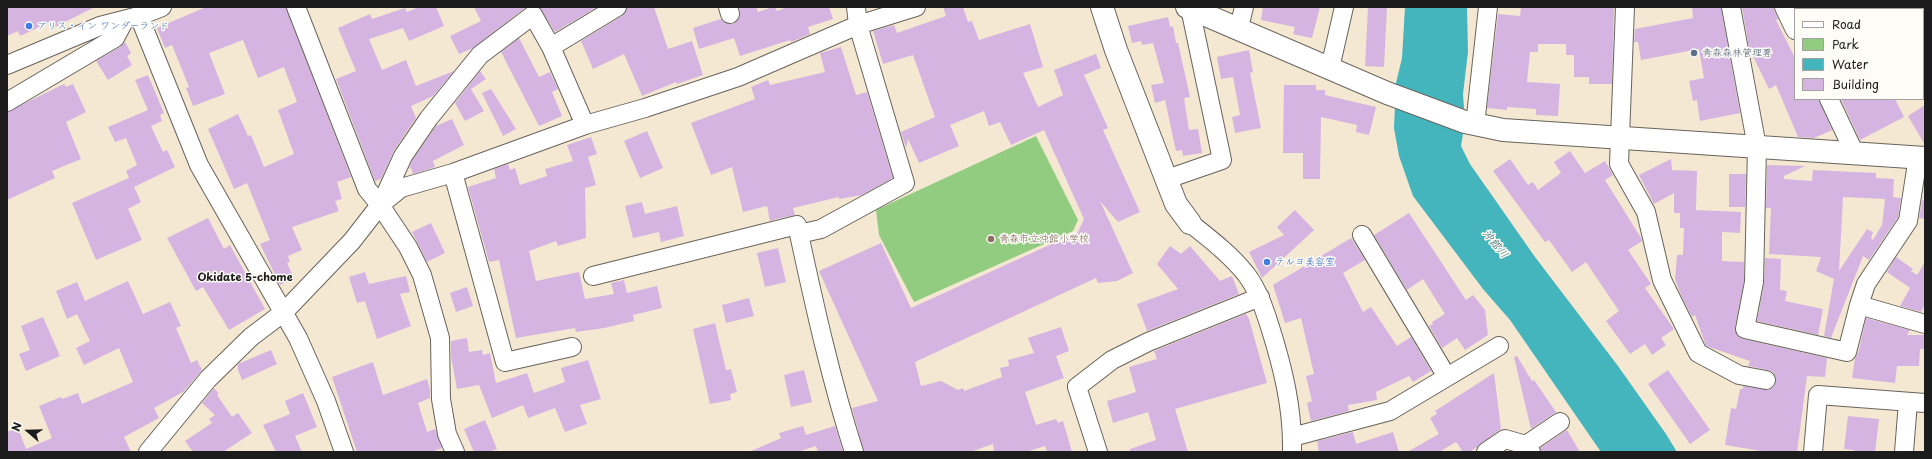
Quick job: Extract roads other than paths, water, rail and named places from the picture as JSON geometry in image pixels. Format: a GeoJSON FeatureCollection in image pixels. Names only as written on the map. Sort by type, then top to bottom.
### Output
{"type":"FeatureCollection","features":[{"type":"Feature","properties":{"kind":"street"},"geometry":{"type":"LineString","coordinates":[[7,65],[100,26],[131,19],[162,7]]}},
{"type":"Feature","properties":{"kind":"street"},"geometry":{"type":"LineString","coordinates":[[296,7],[367,189],[380,204],[408,247],[422,275],[440,338],[441,399],[447,434],[455,452]]}},
{"type":"Feature","properties":{"kind":"street"},"geometry":{"type":"LineString","coordinates":[[551,48],[617,7]]}},
{"type":"Feature","properties":{"kind":"street"},"geometry":{"type":"LineString","coordinates":[[799,234],[822,229],[905,184],[858,25],[856,7]]}},
{"type":"Feature","properties":{"kind":"street"},"geometry":{"type":"LineString","coordinates":[[380,204],[402,188],[453,173],[585,124],[645,108],[738,77],[858,25],[916,7]]}},
{"type":"Feature","properties":{"kind":"street"},"geometry":{"type":"LineString","coordinates":[[1102,7],[1116,50],[1176,204],[1190,223],[1229,254],[1247,275],[1260,297],[1284,377],[1292,444],[1390,411],[1499,346]]}},
{"type":"Feature","properties":{"kind":"street"},"geometry":{"type":"LineString","coordinates":[[1239,28],[1244,7]]}},
{"type":"Feature","properties":{"kind":"street"},"geometry":{"type":"LineString","coordinates":[[1330,68],[1344,7]]}},
{"type":"Feature","properties":{"kind":"street"},"geometry":{"type":"LineString","coordinates":[[1470,123],[1488,7]]}},
{"type":"Feature","properties":{"kind":"street"},"geometry":{"type":"LineString","coordinates":[[1625,7],[1619,164],[1646,212],[1662,280],[1698,353],[1739,375],[1766,380]]}},
{"type":"Feature","properties":{"kind":"street"},"geometry":{"type":"LineString","coordinates":[[1188,8],[1239,28],[1392,95],[1470,123],[1503,130],[1757,147],[1856,154],[1922,157],[1908,221],[1866,284],[1847,352],[1745,329],[1754,282],[1757,147],[1731,7]]}},
{"type":"Feature","properties":{"kind":"street"},"geometry":{"type":"LineString","coordinates":[[1784,7],[1794,28]]}},
{"type":"Feature","properties":{"kind":"street"},"geometry":{"type":"LineString","coordinates":[[1167,179],[1222,160],[1188,8]]}},
{"type":"Feature","properties":{"kind":"street"},"geometry":{"type":"LineString","coordinates":[[148,452],[208,379],[251,337],[284,312],[352,241],[380,204],[403,156],[429,118],[480,55],[538,11],[551,48],[585,124]]}},
{"type":"Feature","properties":{"kind":"street"},"geometry":{"type":"LineString","coordinates":[[7,102],[115,38],[131,19]]}},
{"type":"Feature","properties":{"kind":"street"},"geometry":{"type":"LineString","coordinates":[[131,19],[199,164],[298,338],[326,401],[344,452]]}},
{"type":"Feature","properties":{"kind":"street"},"geometry":{"type":"LineString","coordinates":[[1829,100],[1856,154]]}},
{"type":"Feature","properties":{"kind":"street"},"geometry":{"type":"LineString","coordinates":[[453,173],[505,362],[572,347]]}},
{"type":"Feature","properties":{"kind":"street"},"geometry":{"type":"LineString","coordinates":[[593,276],[797,225],[818,326],[838,402],[854,452]]}},
{"type":"Feature","properties":{"kind":"street"},"geometry":{"type":"LineString","coordinates":[[1362,235],[1447,377]]}},
{"type":"Feature","properties":{"kind":"street"},"geometry":{"type":"LineString","coordinates":[[1098,452],[1077,387],[1112,360],[1148,342],[1260,297]]}},
{"type":"Feature","properties":{"kind":"street"},"geometry":{"type":"LineString","coordinates":[[1859,305],[1925,324]]}},
{"type":"Feature","properties":{"kind":"street"},"geometry":{"type":"LineString","coordinates":[[1813,452],[1818,395],[1917,403],[1904,452]]}},
{"type":"Feature","properties":{"kind":"street"},"geometry":{"type":"LineString","coordinates":[[1486,452],[1504,439],[1528,448],[1560,422]]}},
{"type":"Feature","properties":{"kind":"water","name":"沖館川"},"geometry":{"type":"Polygon","coordinates":[[[1405,7],[1467,7],[1468,52],[1463,94],[1465,122],[1461,146],[1470,164],[1535,257],[1618,366],[1677,452],[1601,452],[1510,320],[1483,289],[1413,196],[1399,156],[1394,128],[1396,83],[1402,58],[1405,7]]]}},
{"type":"Feature","properties":{"kind":"place","name":"アリス・イン ワンダーランド"},"geometry":{"type":"Point","coordinates":[29,26]}},
{"type":"Feature","properties":{"kind":"place","name":"青森森林管理署"},"geometry":{"type":"Point","coordinates":[1694,53]}},
{"type":"Feature","properties":{"kind":"place","name":"青森市立沖館小学校"},"geometry":{"type":"Point","coordinates":[991,239]}},
{"type":"Feature","properties":{"kind":"place","name":"テルヨ美容室"},"geometry":{"type":"Point","coordinates":[1267,262]}},
{"type":"Feature","properties":{"kind":"district","name":"Okidate 5-chome"},"geometry":{"type":"Point","coordinates":[245,278]}}]}
